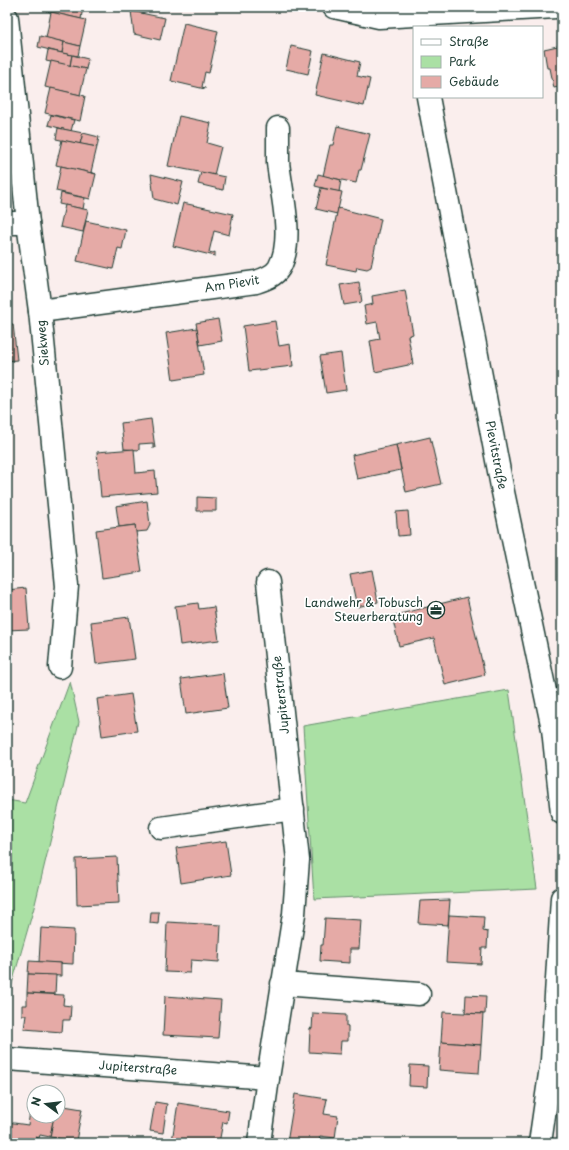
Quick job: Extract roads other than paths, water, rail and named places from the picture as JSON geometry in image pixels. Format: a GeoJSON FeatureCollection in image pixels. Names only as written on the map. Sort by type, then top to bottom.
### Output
{"type":"FeatureCollection","features":[{"type":"Feature","properties":{"kind":"street"},"geometry":{"type":"LineString","coordinates":[[334,7],[379,17],[412,17],[556,7]]}},
{"type":"Feature","properties":{"kind":"street","name":"Siekweg"},"geometry":{"type":"LineString","coordinates":[[7,18],[17,223],[40,311],[67,586],[60,668]]}},
{"type":"Feature","properties":{"kind":"street","name":"Pievitstraße"},"geometry":{"type":"LineString","coordinates":[[428,98],[503,492],[553,729],[562,813]]}},
{"type":"Feature","properties":{"kind":"street","name":"Am Pievit"},"geometry":{"type":"LineString","coordinates":[[40,311],[256,282],[269,278],[278,269],[284,256],[287,240],[278,161],[278,128]]}},
{"type":"Feature","properties":{"kind":"street","name":"Jupiterstraße"},"geometry":{"type":"LineString","coordinates":[[259,1143],[282,984],[294,914],[298,860],[268,582]]}},
{"type":"Feature","properties":{"kind":"street"},"geometry":{"type":"LineString","coordinates":[[161,828],[293,809]]}},
{"type":"Feature","properties":{"kind":"street"},"geometry":{"type":"LineString","coordinates":[[540,1143],[552,1060],[562,898]]}},
{"type":"Feature","properties":{"kind":"street"},"geometry":{"type":"LineString","coordinates":[[282,984],[419,994]]}},
{"type":"Feature","properties":{"kind":"street","name":"Jupiterstraße"},"geometry":{"type":"LineString","coordinates":[[7,1059],[268,1078]]}},
{"type":"Feature","properties":{"kind":"place","name":"Landwehr & Tobusch Steuerberatung"},"geometry":{"type":"Point","coordinates":[436,610]}}]}
